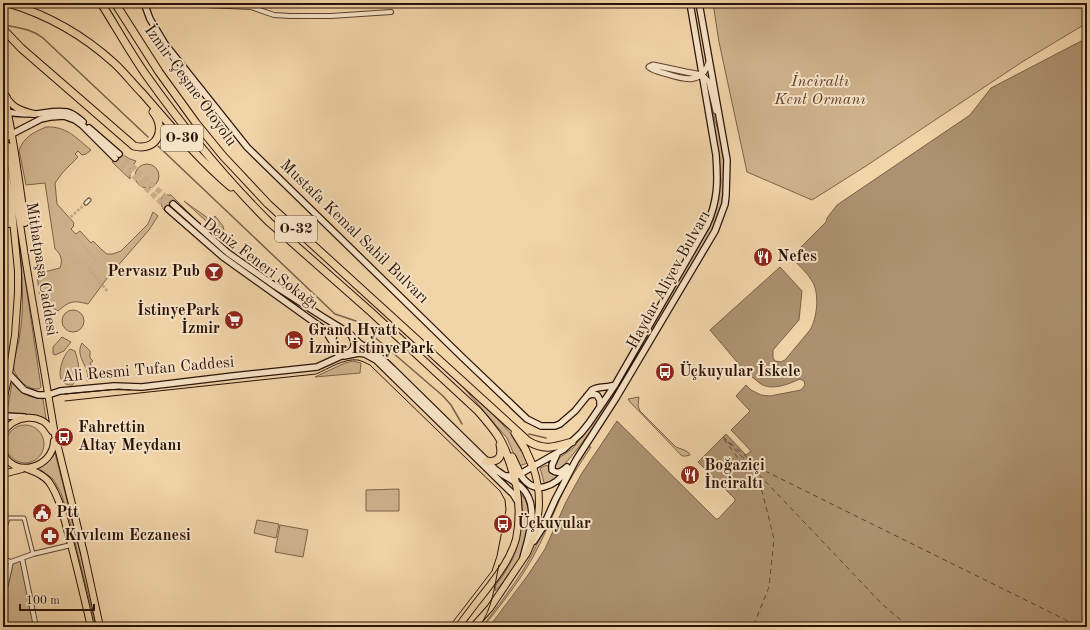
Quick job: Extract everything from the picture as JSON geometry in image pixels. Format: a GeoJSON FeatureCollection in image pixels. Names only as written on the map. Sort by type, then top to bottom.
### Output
{"type":"FeatureCollection","features":[{"type":"Feature","properties":{"kind":"highway","name":"O-30"},"geometry":{"type":"LineString","coordinates":[[8,3],[29,9],[67,28],[89,42],[114,63],[197,154],[254,207]]}},
{"type":"Feature","properties":{"kind":"highway","name":"İzmir-Çeşme Otoyolu"},"geometry":{"type":"LineString","coordinates":[[101,3],[149,80],[206,153],[254,207],[372,312],[478,411],[506,445],[517,475]]}},
{"type":"Feature","properties":{"kind":"highway","name":"İzmir-Çeşme Otoyolu"},"geometry":{"type":"LineString","coordinates":[[115,3],[159,72],[196,123],[223,156],[268,204],[498,412],[511,426]]}},
{"type":"Feature","properties":{"kind":"highway"},"geometry":{"type":"LineString","coordinates":[[3,29],[21,48],[131,144],[139,147],[153,144],[158,138],[160,122],[114,63]]}},
{"type":"Feature","properties":{"kind":"highway"},"geometry":{"type":"LineString","coordinates":[[511,426],[528,441],[540,447],[555,447],[572,442]]}},
{"type":"Feature","properties":{"kind":"highway"},"geometry":{"type":"LineString","coordinates":[[511,426],[533,467]]}},
{"type":"Feature","properties":{"kind":"highway"},"geometry":{"type":"LineString","coordinates":[[485,464],[500,457],[501,450],[498,437]]}},
{"type":"Feature","properties":{"kind":"highway"},"geometry":{"type":"LineString","coordinates":[[516,484],[517,475]]}},
{"type":"Feature","properties":{"kind":"main road","name":"Mustafa Kemal Sahil Bulvarı"},"geometry":{"type":"LineString","coordinates":[[144,3],[150,19],[165,44],[247,147],[462,358],[527,419],[541,426],[555,426],[560,424],[575,411],[592,390],[595,388],[615,385]]}},
{"type":"Feature","properties":{"kind":"main road","name":"Haydar Aliyev Bulvarı"},"geometry":{"type":"LineString","coordinates":[[517,475],[558,453],[572,442],[589,423],[615,385],[707,225],[715,203],[718,177],[716,155],[690,3]]}},
{"type":"Feature","properties":{"kind":"main road","name":"Haydar Aliyev Bulvarı"},"geometry":{"type":"LineString","coordinates":[[532,543],[543,526],[576,460],[616,398],[715,231],[725,204],[727,160],[699,3]]}},
{"type":"Feature","properties":{"kind":"main road"},"geometry":{"type":"LineString","coordinates":[[3,89],[21,191],[32,296]]}},
{"type":"Feature","properties":{"kind":"main road"},"geometry":{"type":"LineString","coordinates":[[3,89],[9,102],[15,108],[34,114]]}},
{"type":"Feature","properties":{"kind":"main road"},"geometry":{"type":"LineString","coordinates":[[3,140],[41,119],[64,116],[75,120],[82,125],[117,156],[68,112],[56,111],[34,114],[6,112]]}},
{"type":"Feature","properties":{"kind":"main road","name":"Mithatpaşa Caddesi"},"geometry":{"type":"LineString","coordinates":[[8,146],[55,435]]}},
{"type":"Feature","properties":{"kind":"main road","name":"Mithatpaşa Caddesi"},"geometry":{"type":"LineString","coordinates":[[3,156],[12,210],[18,271],[17,315],[3,410]]}},
{"type":"Feature","properties":{"kind":"main road"},"geometry":{"type":"LineString","coordinates":[[3,191],[7,204],[12,244],[18,271]]}},
{"type":"Feature","properties":{"kind":"main road","name":"Deniz Feneri Sokağı"},"geometry":{"type":"LineString","coordinates":[[173,204],[228,253],[275,286],[349,333],[359,343],[379,356],[485,464]]}},
{"type":"Feature","properties":{"kind":"main road","name":"Deniz Feneri Sokağı"},"geometry":{"type":"LineString","coordinates":[[168,209],[223,257],[325,330],[338,354],[344,356]]}},
{"type":"Feature","properties":{"kind":"main road"},"geometry":{"type":"LineString","coordinates":[[332,343],[335,333],[342,330],[349,333],[354,340],[354,348],[344,356]]}},
{"type":"Feature","properties":{"kind":"main road"},"geometry":{"type":"LineString","coordinates":[[344,356],[359,353],[365,354],[376,360],[485,464],[513,494],[518,502]]}},
{"type":"Feature","properties":{"kind":"main road","name":"Ali Resmi Tufan Caddesi"},"geometry":{"type":"LineString","coordinates":[[48,395],[60,391],[114,386],[142,387],[317,367],[344,356]]}},
{"type":"Feature","properties":{"kind":"main road"},"geometry":{"type":"LineString","coordinates":[[9,374],[24,390],[38,395],[48,395]]}},
{"type":"Feature","properties":{"kind":"main road"},"geometry":{"type":"LineString","coordinates":[[587,396],[592,394],[597,395],[600,400],[600,406]]}},
{"type":"Feature","properties":{"kind":"main road"},"geometry":{"type":"LineString","coordinates":[[3,416],[26,417],[40,420],[50,426],[55,435],[84,553],[100,627]]}},
{"type":"Feature","properties":{"kind":"main road"},"geometry":{"type":"LineString","coordinates":[[3,433],[12,422],[26,417]]}},
{"type":"Feature","properties":{"kind":"main road"},"geometry":{"type":"LineString","coordinates":[[3,474],[32,467],[44,462],[49,457],[54,447],[55,435]]}},
{"type":"Feature","properties":{"kind":"main road"},"geometry":{"type":"LineString","coordinates":[[3,453],[9,462],[17,467],[25,468],[48,481],[57,495],[91,627]]}},
{"type":"Feature","properties":{"kind":"main road"},"geometry":{"type":"LineString","coordinates":[[558,453],[551,467],[555,472],[562,472],[576,460]]}},
{"type":"Feature","properties":{"kind":"main road"},"geometry":{"type":"LineString","coordinates":[[506,476],[517,475],[525,482],[538,488],[553,484],[559,480],[576,460]]}},
{"type":"Feature","properties":{"kind":"main road"},"geometry":{"type":"LineString","coordinates":[[485,464],[500,474],[506,476],[528,496],[532,515],[522,561]]}},
{"type":"Feature","properties":{"kind":"main road"},"geometry":{"type":"LineString","coordinates":[[473,627],[490,608],[522,561],[532,543],[539,515],[538,488],[536,474],[533,467]]}},
{"type":"Feature","properties":{"kind":"main road"},"geometry":{"type":"LineString","coordinates":[[458,627],[503,568],[510,554],[518,531],[518,502],[516,484]]}},
{"type":"Feature","properties":{"kind":"street"},"geometry":{"type":"LineString","coordinates":[[193,3],[251,7],[274,15],[290,16],[331,16],[392,12]]}},
{"type":"Feature","properties":{"kind":"street"},"geometry":{"type":"LineString","coordinates":[[709,62],[707,69],[702,75],[691,79],[685,79],[649,67],[653,65],[702,75],[709,82],[720,125]]}},
{"type":"Feature","properties":{"kind":"street"},"geometry":{"type":"LineString","coordinates":[[86,203],[89,200]]}},
{"type":"Feature","properties":{"kind":"street"},"geometry":{"type":"LineString","coordinates":[[3,534],[8,518],[24,518],[33,554]]}},
{"type":"Feature","properties":{"kind":"street"},"geometry":{"type":"LineString","coordinates":[[3,559],[11,562],[33,554],[71,545]]}},
{"type":"Feature","properties":{"kind":"street"},"geometry":{"type":"LineString","coordinates":[[22,558],[36,627]]}},
{"type":"Feature","properties":{"kind":"street"},"geometry":{"type":"LineString","coordinates":[[3,597],[11,562]]}},
{"type":"Feature","properties":{"kind":"green space","name":"İnciraltı Kent Ormanı"},"geometry":{"type":"Polygon","coordinates":[[[713,3],[1087,3],[1087,23],[1022,62],[866,166],[812,200],[747,172],[719,42],[713,3]]]}},
{"type":"Feature","properties":{"kind":"green space"},"geometry":{"type":"Polygon","coordinates":[[[705,83],[709,85],[724,162],[725,182],[722,203],[712,232],[653,330],[649,330],[708,230],[713,220],[717,203],[721,182],[720,166],[705,83]]]}},
{"type":"Feature","properties":{"kind":"green space"},"geometry":{"type":"Polygon","coordinates":[[[46,127],[60,128],[66,131],[76,137],[91,150],[82,155],[78,151],[75,154],[78,157],[63,172],[55,183],[57,204],[74,223],[74,226],[71,229],[76,234],[80,231],[91,243],[93,241],[107,254],[113,254],[121,251],[148,224],[153,212],[158,216],[149,230],[108,277],[88,304],[72,302],[58,311],[44,302],[40,297],[37,276],[40,273],[60,268],[61,262],[60,255],[55,249],[45,183],[26,185],[19,150],[21,145],[30,136],[46,127]]]}},
{"type":"Feature","properties":{"kind":"green space"},"geometry":{"type":"Polygon","coordinates":[[[120,153],[136,161],[130,170],[130,179],[112,162],[120,153]]]}},
{"type":"Feature","properties":{"kind":"green space"},"geometry":{"type":"Polygon","coordinates":[[[147,164],[155,168],[159,176],[155,184],[147,188],[139,184],[135,176],[139,168],[147,164]]]}},
{"type":"Feature","properties":{"kind":"green space"},"geometry":{"type":"Polygon","coordinates":[[[167,195],[171,195],[199,223],[175,202],[167,210],[198,238],[163,209],[161,199],[167,195]]]}},
{"type":"Feature","properties":{"kind":"green space"},"geometry":{"type":"Polygon","coordinates":[[[184,201],[212,221],[215,216],[223,226],[226,239],[184,201]]]}},
{"type":"Feature","properties":{"kind":"green space"},"geometry":{"type":"Polygon","coordinates":[[[20,245],[41,387],[39,389],[31,388],[20,381],[14,370],[14,359],[19,340],[22,316],[20,245]]]}},
{"type":"Feature","properties":{"kind":"green space"},"geometry":{"type":"Polygon","coordinates":[[[73,310],[81,313],[84,321],[81,329],[73,332],[65,329],[62,321],[65,313],[73,310]]]}},
{"type":"Feature","properties":{"kind":"green space"},"geometry":{"type":"Polygon","coordinates":[[[62,337],[71,342],[64,351],[55,355],[53,354],[53,347],[62,337]]]}},
{"type":"Feature","properties":{"kind":"green space"},"geometry":{"type":"Polygon","coordinates":[[[649,337],[602,416],[560,470],[555,470],[552,463],[573,448],[592,424],[611,396],[645,338],[649,337]]]}},
{"type":"Feature","properties":{"kind":"green space"},"geometry":{"type":"Polygon","coordinates":[[[82,343],[90,351],[90,358],[93,361],[90,363],[93,371],[91,380],[87,381],[87,371],[80,353],[82,343]]]}},
{"type":"Feature","properties":{"kind":"green space"},"geometry":{"type":"Polygon","coordinates":[[[70,349],[75,351],[79,373],[75,382],[72,385],[68,385],[61,379],[60,370],[63,360],[70,349]]]}},
{"type":"Feature","properties":{"kind":"green space"},"geometry":{"type":"Polygon","coordinates":[[[353,361],[361,363],[360,373],[315,377],[345,363],[353,361]]]}},
{"type":"Feature","properties":{"kind":"green space"},"geometry":{"type":"Polygon","coordinates":[[[12,383],[26,394],[43,399],[46,419],[7,412],[12,383]]]}},
{"type":"Feature","properties":{"kind":"green space"},"geometry":{"type":"Polygon","coordinates":[[[463,387],[478,398],[514,437],[528,463],[519,466],[507,438],[463,387]]]}},
{"type":"Feature","properties":{"kind":"green space"},"geometry":{"type":"Polygon","coordinates":[[[639,397],[638,406],[640,411],[676,447],[684,450],[690,455],[682,456],[628,399],[639,397]]]}},
{"type":"Feature","properties":{"kind":"green space"},"geometry":{"type":"Polygon","coordinates":[[[25,425],[35,428],[41,434],[44,444],[41,454],[35,460],[25,463],[15,460],[9,454],[6,444],[9,434],[15,428],[25,425]]]}},
{"type":"Feature","properties":{"kind":"green space"},"geometry":{"type":"Polygon","coordinates":[[[587,447],[591,447],[563,492],[533,557],[510,593],[482,627],[510,590],[525,567],[561,493],[587,447]]]}},
{"type":"Feature","properties":{"kind":"green space"},"geometry":{"type":"Polygon","coordinates":[[[55,453],[99,627],[96,627],[69,518],[61,493],[53,479],[38,468],[47,463],[55,453]]]}},
{"type":"Feature","properties":{"kind":"green space"},"geometry":{"type":"Polygon","coordinates":[[[547,465],[552,474],[560,475],[545,486],[540,468],[547,465]]]}},
{"type":"Feature","properties":{"kind":"green space"},"geometry":{"type":"Polygon","coordinates":[[[399,489],[399,511],[366,511],[366,490],[399,489]]]}},
{"type":"Feature","properties":{"kind":"green space"},"geometry":{"type":"Polygon","coordinates":[[[521,494],[527,503],[529,513],[527,536],[524,547],[514,569],[495,591],[496,585],[512,560],[516,550],[523,515],[521,494]]]}},
{"type":"Feature","properties":{"kind":"green space"},"geometry":{"type":"Polygon","coordinates":[[[257,520],[279,524],[276,538],[254,533],[257,520]]]}},
{"type":"Feature","properties":{"kind":"green space"},"geometry":{"type":"Polygon","coordinates":[[[280,525],[308,530],[303,557],[275,552],[280,525]]]}},
{"type":"Feature","properties":{"kind":"green space"},"geometry":{"type":"Polygon","coordinates":[[[22,558],[36,627],[3,627],[3,597],[11,562],[22,558]]]}},
{"type":"Feature","properties":{"kind":"shaded area"},"geometry":{"type":"Polygon","coordinates":[[[1087,38],[1087,627],[489,627],[528,575],[545,549],[566,502],[582,473],[617,421],[716,519],[718,519],[735,501],[735,499],[698,462],[726,434],[746,455],[751,451],[731,430],[750,411],[736,396],[746,385],[751,390],[761,395],[770,396],[801,390],[805,385],[804,381],[800,379],[786,385],[775,387],[761,384],[748,375],[710,330],[780,267],[802,291],[799,320],[773,350],[773,358],[775,361],[781,362],[785,360],[810,330],[817,306],[816,292],[812,281],[791,257],[826,222],[827,218],[837,205],[970,115],[991,88],[1087,38]]]}},
{"type":"Feature","properties":{"kind":"waterway"},"geometry":{"type":"LineString","coordinates":[[3,24],[30,31],[43,38],[148,137]]}},
{"type":"Feature","properties":{"kind":"waterway"},"geometry":{"type":"LineString","coordinates":[[158,146],[335,314],[356,321],[443,396],[451,405],[462,424]]}},
{"type":"Feature","properties":{"kind":"waterway"},"geometry":{"type":"LineString","coordinates":[[529,434],[546,438]]}},
{"type":"Feature","properties":{"kind":"ferry route"},"geometry":{"type":"LineString","coordinates":[[723,437],[761,469],[1080,627]]}},
{"type":"Feature","properties":{"kind":"ferry route"},"geometry":{"type":"LineString","coordinates":[[724,439],[762,491],[774,539],[769,587],[753,627]]}},
{"type":"Feature","properties":{"kind":"ferry route"},"geometry":{"type":"LineString","coordinates":[[728,442],[882,604],[909,627]]}},
{"type":"Feature","properties":{"kind":"tunnel"},"geometry":{"type":"LineString","coordinates":[[3,118],[8,146]]}},
{"type":"Feature","properties":{"kind":"tunnel"},"geometry":{"type":"LineString","coordinates":[[119,154],[173,204]]}},
{"type":"Feature","properties":{"kind":"tunnel"},"geometry":{"type":"LineString","coordinates":[[115,158],[168,209]]}},
{"type":"Feature","properties":{"kind":"tunnel"},"geometry":{"type":"LineString","coordinates":[[86,203],[64,223],[96,260]]}},
{"type":"Feature","properties":{"kind":"tunnel"},"geometry":{"type":"LineString","coordinates":[[88,268],[108,292]]}},
{"type":"Feature","properties":{"kind":"tram line"},"geometry":{"type":"LineString","coordinates":[[65,401],[316,374],[336,364],[353,360],[360,360],[370,365],[500,491],[505,500],[506,510],[497,556],[492,571],[449,627]]}},
{"type":"Feature","properties":{"kind":"tram line"},"geometry":{"type":"LineString","coordinates":[[65,394],[119,389],[130,390]]}},
{"type":"Feature","properties":{"kind":"tram line"},"geometry":{"type":"LineString","coordinates":[[479,627],[484,620],[490,605],[499,565]]}},
{"type":"Feature","properties":{"kind":"place","name":"Nefes"},"geometry":{"type":"Point","coordinates":[763,257]}},
{"type":"Feature","properties":{"kind":"place","name":"Pervasız Pub"},"geometry":{"type":"Point","coordinates":[214,272]}},
{"type":"Feature","properties":{"kind":"place","name":"İstinyePark İzmir"},"geometry":{"type":"Point","coordinates":[234,320]}},
{"type":"Feature","properties":{"kind":"place","name":"Grand Hyatt İzmir İstinyePark"},"geometry":{"type":"Point","coordinates":[294,340]}},
{"type":"Feature","properties":{"kind":"place","name":"Üçkuyular İskele"},"geometry":{"type":"Point","coordinates":[665,372]}},
{"type":"Feature","properties":{"kind":"place","name":"Fahrettin Altay Meydanı"},"geometry":{"type":"Point","coordinates":[64,437]}},
{"type":"Feature","properties":{"kind":"place","name":"Boğaziçi İnciraltı"},"geometry":{"type":"Point","coordinates":[690,475]}},
{"type":"Feature","properties":{"kind":"place","name":"Ptt"},"geometry":{"type":"Point","coordinates":[42,513]}},
{"type":"Feature","properties":{"kind":"place","name":"Üçkuyular"},"geometry":{"type":"Point","coordinates":[503,524]}},
{"type":"Feature","properties":{"kind":"place","name":"Kıvılcım Eczanesi"},"geometry":{"type":"Point","coordinates":[50,536]}}]}
